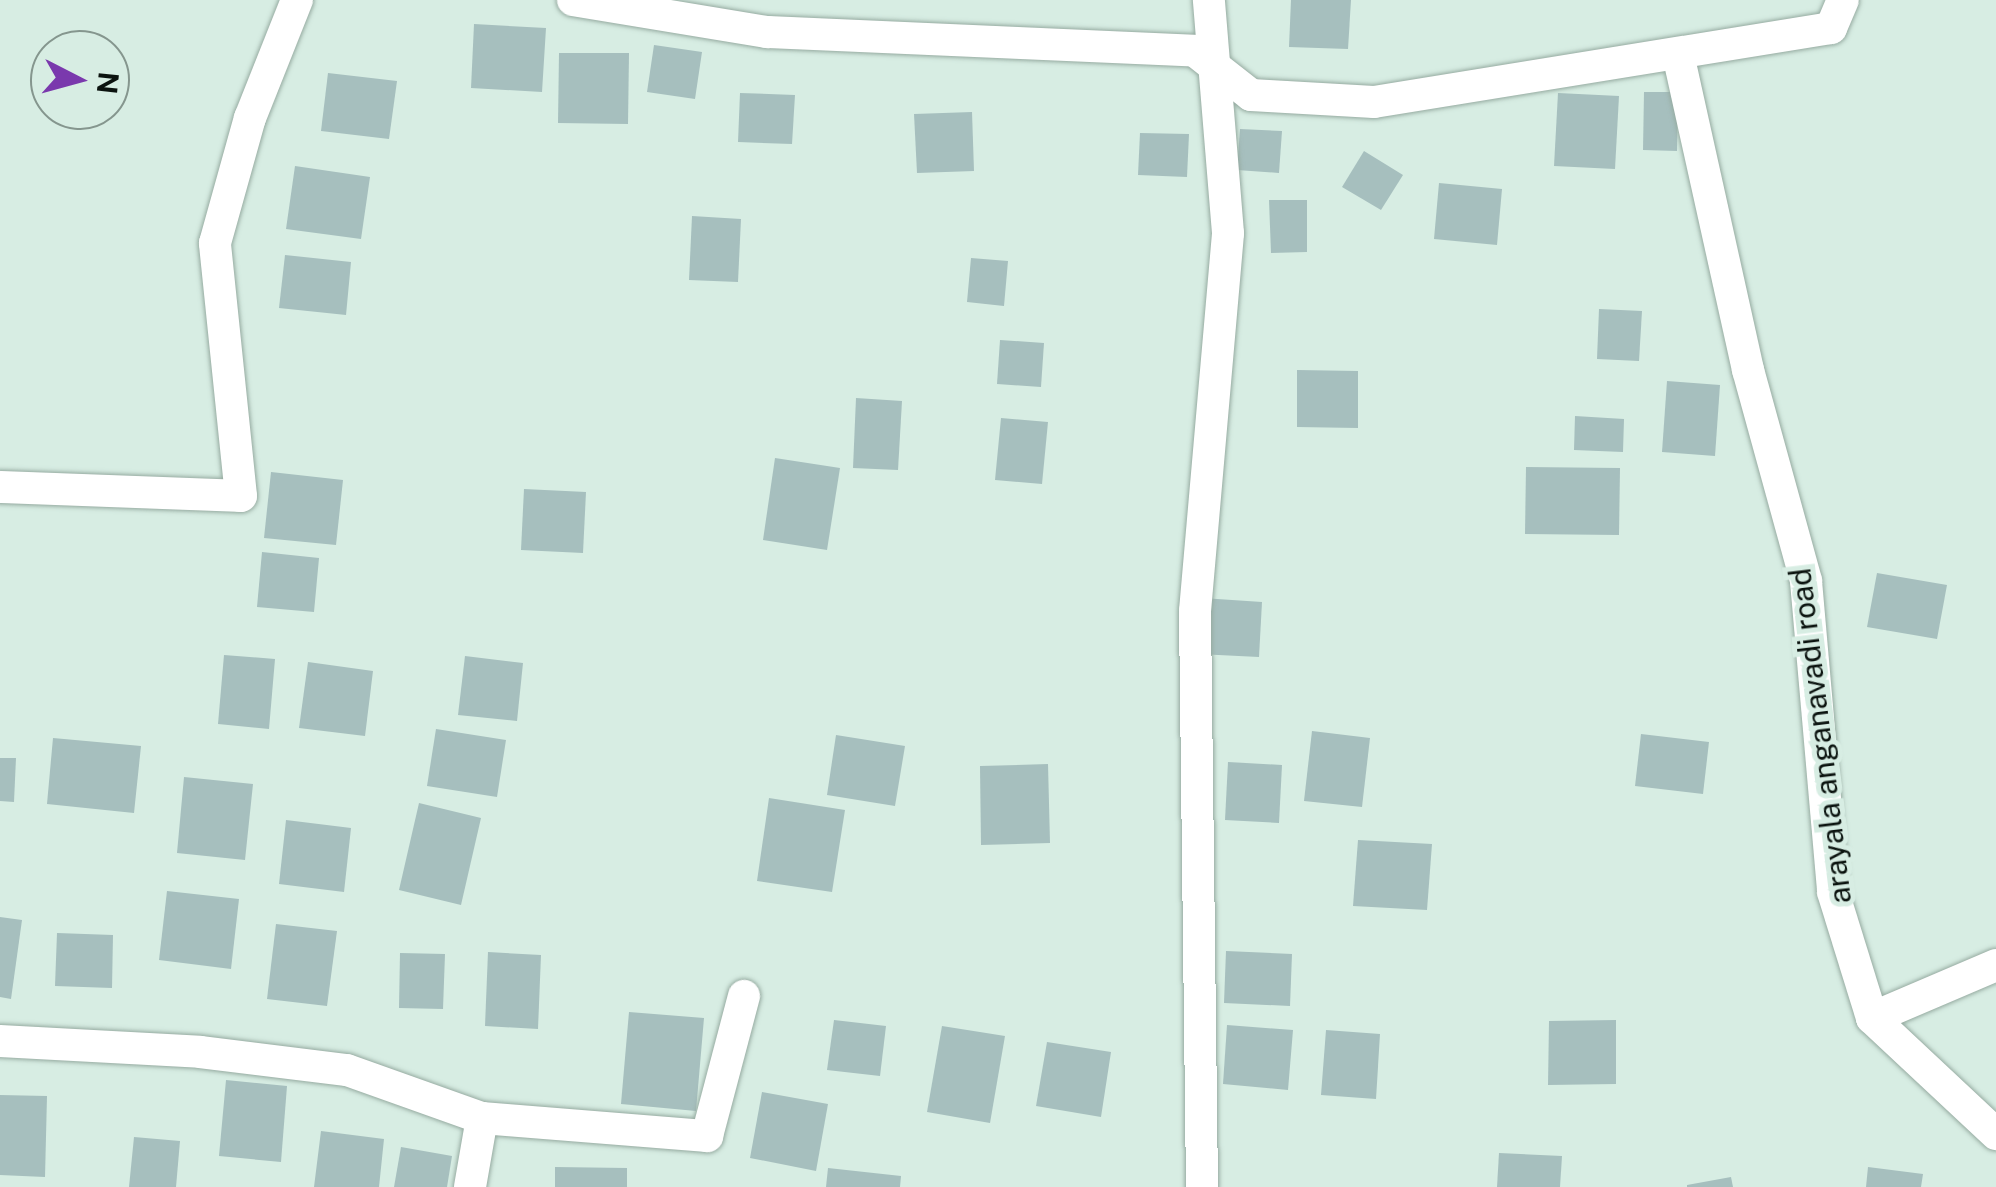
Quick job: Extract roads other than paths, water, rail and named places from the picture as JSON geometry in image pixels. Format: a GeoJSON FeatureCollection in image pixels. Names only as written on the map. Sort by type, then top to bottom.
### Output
{"type":"FeatureCollection","features":[{"type":"Feature","properties":{"kind":"street"},"geometry":{"type":"LineString","coordinates":[[0,488],[241,496],[216,242],[250,118],[297,0]]}},
{"type":"Feature","properties":{"kind":"street"},"geometry":{"type":"LineString","coordinates":[[574,0],[767,32],[1195,52],[1251,95],[1374,102],[1831,28],[1843,0]]}},
{"type":"Feature","properties":{"kind":"street"},"geometry":{"type":"LineString","coordinates":[[1202,1187],[1195,611],[1228,233],[1219,70],[1209,0]]}},
{"type":"Feature","properties":{"kind":"street","name":"arayala anganavadi road"},"geometry":{"type":"LineString","coordinates":[[1678,54],[1748,370],[1806,581],[1833,892],[1872,1018],[1996,1134]]}},
{"type":"Feature","properties":{"kind":"street"},"geometry":{"type":"LineString","coordinates":[[1872,1018],[1996,966]]}},
{"type":"Feature","properties":{"kind":"street"},"geometry":{"type":"LineString","coordinates":[[0,1041],[200,1052],[347,1070],[482,1118],[707,1136],[744,996]]}},
{"type":"Feature","properties":{"kind":"street"},"geometry":{"type":"LineString","coordinates":[[470,1187],[482,1118]]}}]}
